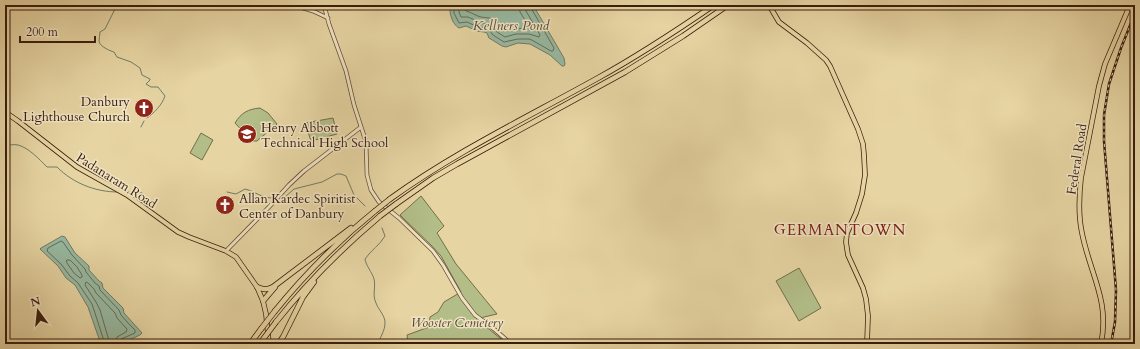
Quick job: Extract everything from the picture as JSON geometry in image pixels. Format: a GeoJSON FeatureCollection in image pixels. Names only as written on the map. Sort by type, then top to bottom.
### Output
{"type":"FeatureCollection","features":[{"type":"Feature","properties":{"kind":"highway"},"geometry":{"type":"LineString","coordinates":[[250,344],[275,311],[325,255],[390,199],[453,157],[633,58],[714,5]]}},
{"type":"Feature","properties":{"kind":"highway"},"geometry":{"type":"LineString","coordinates":[[260,343],[303,289],[350,242],[396,204],[457,164],[637,65],[728,5]]}},
{"type":"Feature","properties":{"kind":"highway"},"geometry":{"type":"LineString","coordinates":[[257,287],[267,290],[273,287],[346,231],[369,216]]}},
{"type":"Feature","properties":{"kind":"highway"},"geometry":{"type":"LineString","coordinates":[[278,344],[309,288],[350,242]]}},
{"type":"Feature","properties":{"kind":"highway"},"geometry":{"type":"LineString","coordinates":[[263,301],[267,295],[282,281]]}},
{"type":"Feature","properties":{"kind":"main road"},"geometry":{"type":"LineString","coordinates":[[769,5],[779,22],[808,43],[826,60],[835,75],[863,144],[863,191],[847,233],[846,242],[847,252],[863,288],[866,299],[868,316],[867,344]]}},
{"type":"Feature","properties":{"kind":"main road","name":"Federal Road"},"geometry":{"type":"LineString","coordinates":[[1101,344],[1104,310],[1083,235],[1080,220],[1079,199],[1081,178],[1099,86],[1105,64],[1130,5]]}},
{"type":"Feature","properties":{"kind":"main road","name":"Padanaram Road"},"geometry":{"type":"LineString","coordinates":[[5,112],[77,167],[120,190],[178,232],[189,238],[226,251]]}},
{"type":"Feature","properties":{"kind":"main road"},"geometry":{"type":"LineString","coordinates":[[226,251],[236,257],[257,287],[263,301],[266,314],[269,344]]}},
{"type":"Feature","properties":{"kind":"street"},"geometry":{"type":"LineString","coordinates":[[293,5],[314,11],[328,18]]}},
{"type":"Feature","properties":{"kind":"street"},"geometry":{"type":"LineString","coordinates":[[324,5],[346,71],[366,144],[368,184],[374,196],[433,251],[462,298],[475,315],[511,344]]}},
{"type":"Feature","properties":{"kind":"street"},"geometry":{"type":"LineString","coordinates":[[226,251],[304,170],[361,127]]}},
{"type":"Feature","properties":{"kind":"green space"},"geometry":{"type":"Polygon","coordinates":[[[260,108],[268,113],[277,124],[257,141],[252,141],[235,123],[245,112],[260,108]]]}},
{"type":"Feature","properties":{"kind":"green space"},"geometry":{"type":"Polygon","coordinates":[[[333,118],[337,134],[311,141],[305,123],[333,118]]]}},
{"type":"Feature","properties":{"kind":"green space"},"geometry":{"type":"Polygon","coordinates":[[[201,133],[213,140],[202,160],[190,153],[201,133]]]}},
{"type":"Feature","properties":{"kind":"green space","name":"Wooster Cemetery"},"geometry":{"type":"Polygon","coordinates":[[[421,196],[444,226],[437,233],[456,264],[497,314],[478,320],[507,344],[408,344],[407,335],[429,327],[430,317],[438,312],[444,302],[461,292],[441,256],[400,215],[421,196]]]}},
{"type":"Feature","properties":{"kind":"green space"},"geometry":{"type":"Polygon","coordinates":[[[799,268],[821,308],[799,321],[776,281],[799,268]]]}},
{"type":"Feature","properties":{"kind":"water","name":"Kellners Pond"},"geometry":{"type":"Polygon","coordinates":[[[450,5],[533,5],[564,58],[564,66],[562,66],[550,55],[530,44],[518,43],[506,47],[489,38],[487,33],[477,31],[466,26],[459,28],[454,24],[450,11],[450,5]]]}},
{"type":"Feature","properties":{"kind":"water"},"geometry":{"type":"Polygon","coordinates":[[[62,236],[65,237],[75,253],[89,266],[89,270],[102,283],[103,288],[123,308],[124,313],[142,333],[140,335],[120,344],[101,344],[88,307],[75,285],[66,278],[58,266],[40,249],[62,236]]]}},
{"type":"Feature","properties":{"kind":"waterway"},"geometry":{"type":"LineString","coordinates":[[117,5],[105,29],[100,32],[99,43],[105,48],[114,52],[117,57],[131,62],[140,68],[142,75],[150,79],[146,84],[151,87],[158,87],[165,96],[158,108],[147,118]]}},
{"type":"Feature","properties":{"kind":"waterway"},"geometry":{"type":"LineString","coordinates":[[141,127],[144,121]]}},
{"type":"Feature","properties":{"kind":"waterway"},"geometry":{"type":"LineString","coordinates":[[5,146],[22,146],[34,154],[47,167],[57,167],[70,178],[85,186],[109,192],[118,192]]}},
{"type":"Feature","properties":{"kind":"waterway"},"geometry":{"type":"LineString","coordinates":[[285,197],[294,189],[322,182],[337,174],[341,174],[346,176],[354,195],[365,206]]}},
{"type":"Feature","properties":{"kind":"waterway"},"geometry":{"type":"LineString","coordinates":[[227,192],[236,194],[245,189],[265,197],[274,198]]}},
{"type":"Feature","properties":{"kind":"waterway"},"geometry":{"type":"LineString","coordinates":[[125,192],[142,193]]}},
{"type":"Feature","properties":{"kind":"waterway"},"geometry":{"type":"LineString","coordinates":[[378,344],[384,329],[385,320],[375,300],[374,279],[365,259],[385,236],[382,228]]}},
{"type":"Feature","properties":{"kind":"railway"},"geometry":{"type":"LineString","coordinates":[[1111,344],[1115,322],[1116,290],[1104,141],[1104,115],[1109,84],[1135,13]]}},
{"type":"Feature","properties":{"kind":"place","name":"Danbury Lighthouse Church"},"geometry":{"type":"Point","coordinates":[144,108]}},
{"type":"Feature","properties":{"kind":"place","name":"Henry Abbott Technical High School"},"geometry":{"type":"Point","coordinates":[247,134]}},
{"type":"Feature","properties":{"kind":"place","name":"Allan Kardec Spiritist Center of Danbury"},"geometry":{"type":"Point","coordinates":[225,205]}},
{"type":"Feature","properties":{"kind":"district","name":"GERMANTOWN"},"geometry":{"type":"Point","coordinates":[840,230]}}]}
